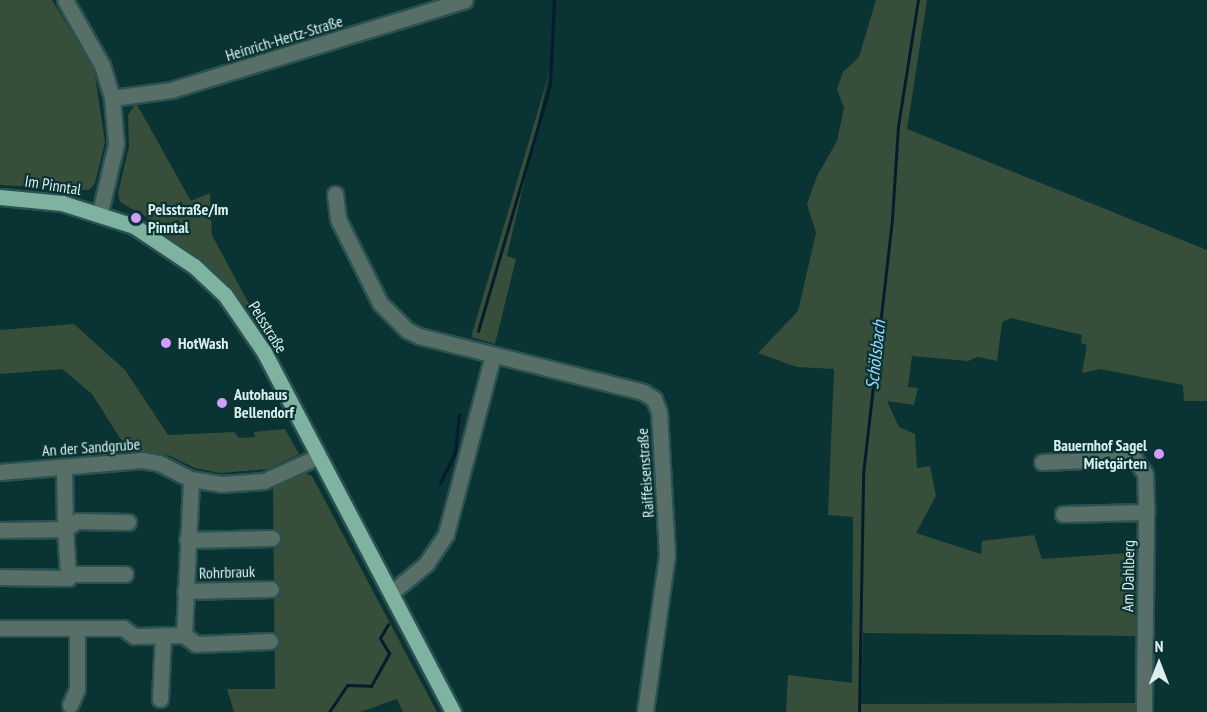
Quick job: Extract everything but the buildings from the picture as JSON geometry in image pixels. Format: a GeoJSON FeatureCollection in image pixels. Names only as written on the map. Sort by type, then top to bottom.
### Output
{"type":"FeatureCollection","features":[{"type":"Feature","properties":{"kind":"main road","name":"Im Pinntal"},"geometry":{"type":"LineString","coordinates":[[0,196],[62,203],[100,212]]}},
{"type":"Feature","properties":{"kind":"main road","name":"Pelsstraße"},"geometry":{"type":"LineString","coordinates":[[100,212],[162,242],[225,295],[254,334],[453,712]]}},
{"type":"Feature","properties":{"kind":"street"},"geometry":{"type":"LineString","coordinates":[[65,0],[102,65],[112,98],[116,144],[100,212]]}},
{"type":"Feature","properties":{"kind":"street","name":"Heinrich-Hertz-Straße"},"geometry":{"type":"LineString","coordinates":[[112,98],[171,90],[465,0]]}},
{"type":"Feature","properties":{"kind":"street","name":"Raiffeisenstraße"},"geometry":{"type":"LineString","coordinates":[[335,194],[338,219],[380,303],[396,322],[419,336],[643,392],[657,402],[668,555],[645,712]]}},
{"type":"Feature","properties":{"kind":"street"},"geometry":{"type":"LineString","coordinates":[[391,593],[426,564],[446,534],[493,355]]}},
{"type":"Feature","properties":{"kind":"street","name":"An der Sandgrube"},"geometry":{"type":"LineString","coordinates":[[0,472],[142,460],[159,464],[191,479],[222,484],[264,481],[319,456]]}},
{"type":"Feature","properties":{"kind":"street","name":"Am Dahlberg"},"geometry":{"type":"LineString","coordinates":[[1042,462],[1134,458],[1145,474],[1144,712]]}},
{"type":"Feature","properties":{"kind":"street"},"geometry":{"type":"LineString","coordinates":[[0,578],[68,578],[64,466]]}},
{"type":"Feature","properties":{"kind":"street","name":"Rohrbrauk"},"geometry":{"type":"LineString","coordinates":[[184,635],[191,479]]}},
{"type":"Feature","properties":{"kind":"street"},"geometry":{"type":"LineString","coordinates":[[1063,514],[1146,512]]}},
{"type":"Feature","properties":{"kind":"street"},"geometry":{"type":"LineString","coordinates":[[0,530],[65,529],[77,521],[128,522]]}},
{"type":"Feature","properties":{"kind":"street","name":"Rohrbrauk"},"geometry":{"type":"LineString","coordinates":[[187,540],[272,538]]}},
{"type":"Feature","properties":{"kind":"street"},"geometry":{"type":"LineString","coordinates":[[68,574],[125,574]]}},
{"type":"Feature","properties":{"kind":"street","name":"Rohrbrauk"},"geometry":{"type":"LineString","coordinates":[[185,591],[271,589]]}},
{"type":"Feature","properties":{"kind":"street"},"geometry":{"type":"LineString","coordinates":[[0,628],[123,628],[134,636],[184,635],[196,644],[270,642]]}},
{"type":"Feature","properties":{"kind":"street"},"geometry":{"type":"LineString","coordinates":[[70,705],[76,689],[77,628]]}},
{"type":"Feature","properties":{"kind":"street"},"geometry":{"type":"LineString","coordinates":[[160,699],[163,635]]}},
{"type":"Feature","properties":{"kind":"green space"},"geometry":{"type":"Polygon","coordinates":[[[0,0],[52,0],[94,69],[105,142],[95,183],[89,190],[0,185],[0,0]]]}},
{"type":"Feature","properties":{"kind":"green space"},"geometry":{"type":"Polygon","coordinates":[[[876,0],[927,0],[907,129],[1207,250],[1207,401],[1184,401],[1183,385],[1100,369],[1082,373],[1087,345],[1081,343],[1082,335],[1011,318],[1002,322],[997,361],[978,357],[968,361],[912,356],[908,387],[918,388],[914,405],[887,401],[899,427],[915,434],[917,468],[930,466],[936,496],[916,533],[981,554],[982,541],[1034,535],[1042,559],[1141,552],[1139,636],[863,633],[861,704],[1138,703],[1138,712],[786,712],[788,675],[852,683],[853,517],[828,515],[834,369],[797,367],[758,353],[798,311],[816,233],[807,204],[817,176],[837,141],[844,108],[837,89],[843,72],[859,57],[876,0]]]}},
{"type":"Feature","properties":{"kind":"green space"},"geometry":{"type":"Polygon","coordinates":[[[550,70],[507,256],[516,259],[495,344],[471,337],[550,70]]]}},
{"type":"Feature","properties":{"kind":"green space"},"geometry":{"type":"Polygon","coordinates":[[[136,103],[191,201],[210,193],[212,235],[256,317],[218,276],[161,231],[162,226],[120,202],[118,193],[129,147],[128,115],[136,103]]]}},
{"type":"Feature","properties":{"kind":"green space"},"geometry":{"type":"Polygon","coordinates":[[[74,324],[125,370],[168,435],[234,432],[239,438],[255,437],[254,432],[285,429],[299,454],[268,469],[220,473],[195,468],[168,455],[128,451],[92,394],[62,369],[0,374],[0,330],[74,324]]]}},
{"type":"Feature","properties":{"kind":"green space"},"geometry":{"type":"Polygon","coordinates":[[[303,472],[312,476],[437,712],[403,712],[397,699],[360,712],[234,712],[227,689],[275,689],[273,487],[303,472]]]}},
{"type":"Feature","properties":{"kind":"waterway"},"geometry":{"type":"LineString","coordinates":[[478,331],[550,84],[554,0]]}},
{"type":"Feature","properties":{"kind":"waterway","name":"Schölsbach"},"geometry":{"type":"LineString","coordinates":[[859,712],[863,474],[892,219],[898,126],[918,0]]}},
{"type":"Feature","properties":{"kind":"waterway"},"geometry":{"type":"LineString","coordinates":[[440,483],[455,452],[459,414]]}},
{"type":"Feature","properties":{"kind":"waterway"},"geometry":{"type":"LineString","coordinates":[[329,712],[347,685],[371,686],[389,653],[380,638],[388,624]]}},
{"type":"Feature","properties":{"kind":"place","name":"Pelsstraße/Im Pinntal"},"geometry":{"type":"Point","coordinates":[136,218]}},
{"type":"Feature","properties":{"kind":"place","name":"HotWash"},"geometry":{"type":"Point","coordinates":[166,343]}},
{"type":"Feature","properties":{"kind":"place","name":"Autohaus Bellendorf"},"geometry":{"type":"Point","coordinates":[222,403]}},
{"type":"Feature","properties":{"kind":"place","name":"Bauernhof Sagel Mietgärten"},"geometry":{"type":"Point","coordinates":[1159,454]}}]}
